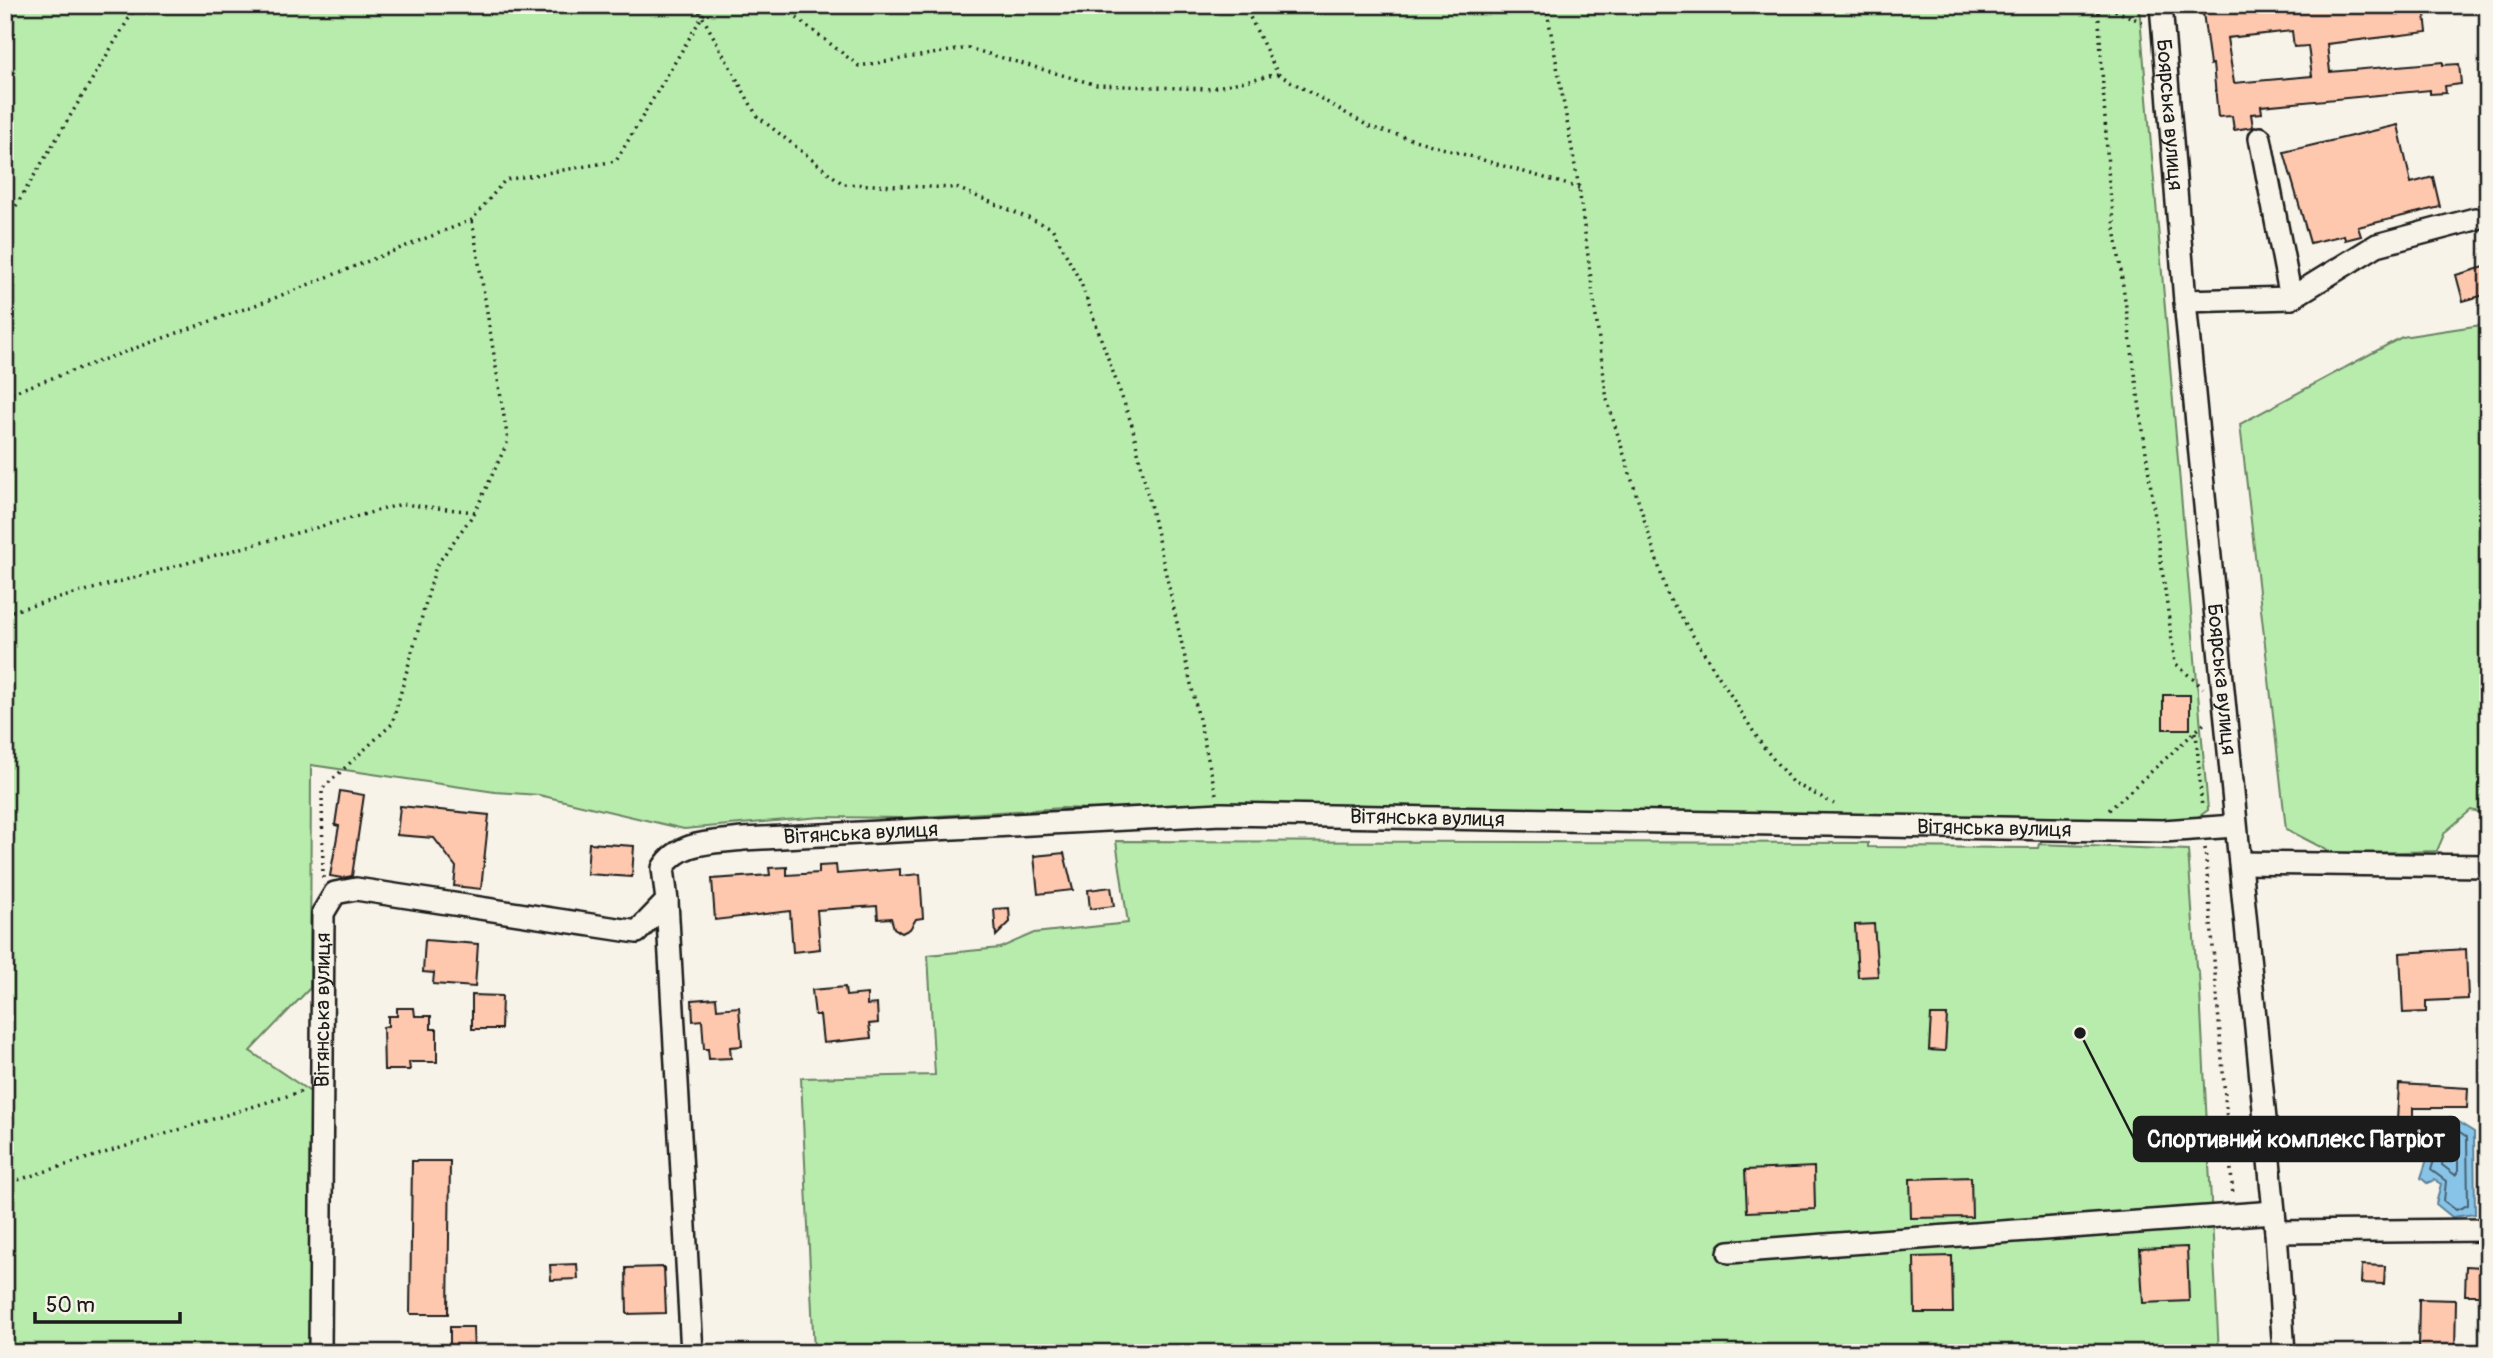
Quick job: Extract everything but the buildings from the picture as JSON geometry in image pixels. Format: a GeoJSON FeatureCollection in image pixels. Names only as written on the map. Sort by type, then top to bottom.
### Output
{"type":"FeatureCollection","features":[{"type":"Feature","properties":{"kind":"street","name":"Боярська вулиця"},"geometry":{"type":"LineString","coordinates":[[2161,5],[2185,301],[2275,1222],[2284,1353]]}},
{"type":"Feature","properties":{"kind":"street"},"geometry":{"type":"LineString","coordinates":[[2260,138],[2291,299]]}},
{"type":"Feature","properties":{"kind":"street"},"geometry":{"type":"LineString","coordinates":[[2185,301],[2291,299],[2377,245],[2475,219]]}},
{"type":"Feature","properties":{"kind":"street","name":"Вітянська вулиця"},"geometry":{"type":"LineString","coordinates":[[692,1353],[663,868],[671,855],[686,846],[743,839],[1221,814],[2087,830],[2235,826]]}},
{"type":"Feature","properties":{"kind":"street"},"geometry":{"type":"LineString","coordinates":[[2240,863],[2488,866]]}},
{"type":"Feature","properties":{"kind":"street","name":"Вітянська вулиця"},"geometry":{"type":"LineString","coordinates":[[320,1353],[323,913],[335,893],[356,889],[637,932],[667,901]]}},
{"type":"Feature","properties":{"kind":"street"},"geometry":{"type":"LineString","coordinates":[[1729,1252],[2235,1215],[2275,1222],[2488,1230]]}},
{"type":"Feature","properties":{"kind":"path"},"geometry":{"type":"LineString","coordinates":[[5,224],[137,5]]}},
{"type":"Feature","properties":{"kind":"path"},"geometry":{"type":"LineString","coordinates":[[696,5],[757,116],[843,184],[957,188],[1052,228],[1081,283],[1132,425],[1221,814]]}},
{"type":"Feature","properties":{"kind":"path"},"geometry":{"type":"LineString","coordinates":[[5,395],[272,299],[472,220],[505,180],[616,161],[709,5]]}},
{"type":"Feature","properties":{"kind":"path"},"geometry":{"type":"LineString","coordinates":[[780,5],[859,66],[968,48],[1097,85],[1207,89],[1278,74]]}},
{"type":"Feature","properties":{"kind":"path"},"geometry":{"type":"LineString","coordinates":[[1244,5],[1278,74],[1370,127],[1579,188]]}},
{"type":"Feature","properties":{"kind":"path"},"geometry":{"type":"LineString","coordinates":[[1546,5],[1579,188],[1606,400],[1668,596],[1762,745],[1792,782],[1843,809],[1864,827]]}},
{"type":"Feature","properties":{"kind":"path"},"geometry":{"type":"LineString","coordinates":[[2087,830],[2223,705],[2175,663],[2109,184],[2100,5],[2163,32]]}},
{"type":"Feature","properties":{"kind":"path"},"geometry":{"type":"LineString","coordinates":[[323,913],[322,789],[392,724],[436,566],[475,512],[508,440],[472,220]]}},
{"type":"Feature","properties":{"kind":"path"},"geometry":{"type":"LineString","coordinates":[[5,613],[402,505],[475,512]]}},
{"type":"Feature","properties":{"kind":"path"},"geometry":{"type":"LineString","coordinates":[[2196,732],[2235,1215]]}},
{"type":"Feature","properties":{"kind":"path"},"geometry":{"type":"LineString","coordinates":[[5,1184],[322,1085]]}},
{"type":"Feature","properties":{"kind":"green space"},"geometry":{"type":"Polygon","coordinates":[[[5,5],[2139,5],[2208,810],[2170,838],[1616,827],[1063,808],[905,818],[821,817],[684,829],[539,795],[495,792],[311,765],[310,988],[250,1051],[312,1093],[314,1353],[5,1353],[5,5]]]}},
{"type":"Feature","properties":{"kind":"green space"},"geometry":{"type":"Polygon","coordinates":[[[2488,324],[2488,851],[2484,851],[2484,813],[2471,810],[2445,832],[2437,851],[2334,854],[2286,829],[2240,424],[2402,337],[2488,324]]]}},
{"type":"Feature","properties":{"kind":"green space"},"geometry":{"type":"Polygon","coordinates":[[[1116,841],[1868,843],[1868,847],[2038,848],[2039,844],[2188,850],[2196,967],[2199,973],[2219,1353],[814,1353],[801,1078],[935,1075],[928,955],[1000,948],[1034,933],[1128,923],[1116,841]]]}},
{"type":"Feature","properties":{"kind":"water"},"geometry":{"type":"Polygon","coordinates":[[[2450,1117],[2474,1132],[2475,1214],[2452,1217],[2436,1204],[2441,1184],[2434,1180],[2427,1183],[2421,1178],[2430,1150],[2428,1126],[2450,1117]]]}},
{"type":"Feature","properties":{"kind":"place","name":"Спортивний комплекс Патріот"},"geometry":{"type":"Point","coordinates":[2080,1033]}}]}
